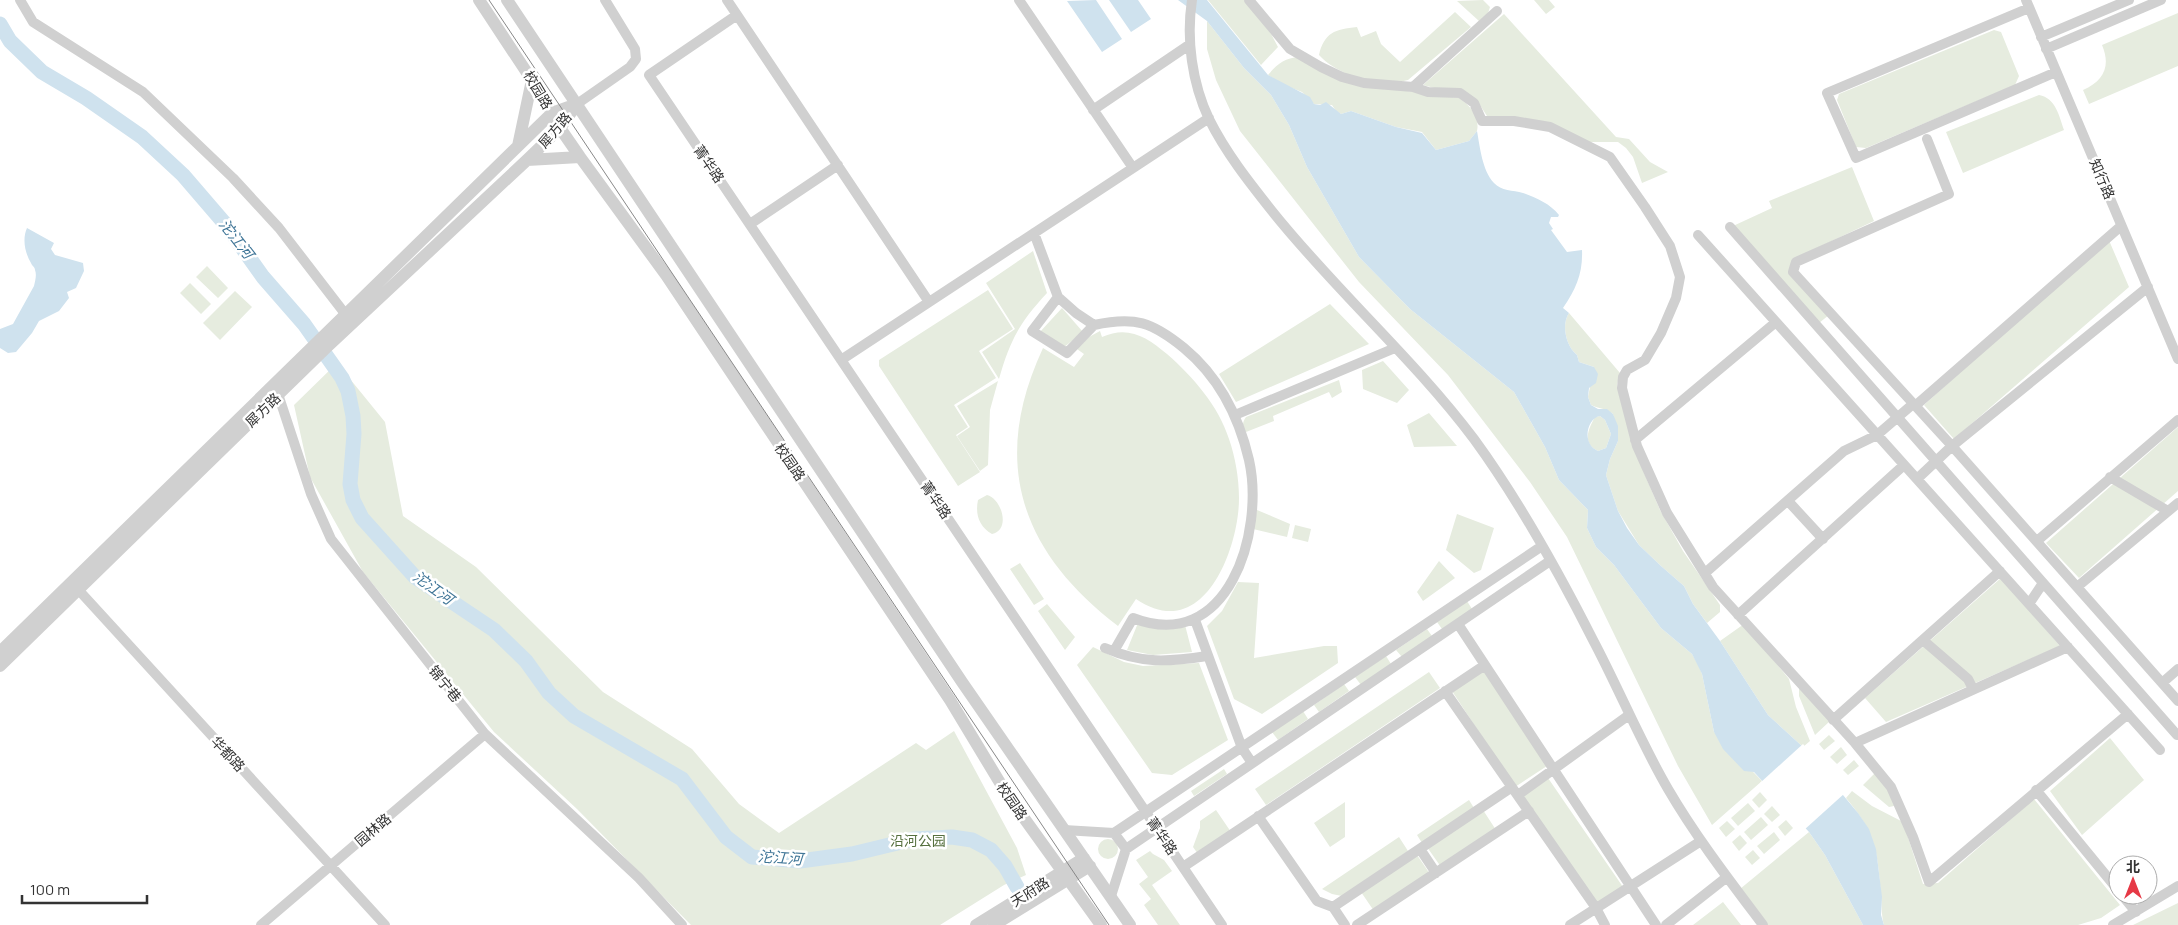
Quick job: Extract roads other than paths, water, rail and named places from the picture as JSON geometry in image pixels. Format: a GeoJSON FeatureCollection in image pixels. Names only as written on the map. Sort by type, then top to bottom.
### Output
{"type":"FeatureCollection","features":[{"type":"Feature","properties":{"kind":"street"},"geometry":{"type":"LineString","coordinates":[[20,0],[33,22],[143,92],[233,178],[279,228],[346,315]]}},
{"type":"Feature","properties":{"kind":"street","name":"校园路"},"geometry":{"type":"LineString","coordinates":[[478,0],[532,80],[560,128],[666,275],[950,700],[1008,796],[1101,925]]}},
{"type":"Feature","properties":{"kind":"street","name":"校园路"},"geometry":{"type":"LineString","coordinates":[[507,0],[950,665],[1130,925]]}},
{"type":"Feature","properties":{"kind":"street"},"geometry":{"type":"LineString","coordinates":[[577,104],[633,65],[636,59],[635,49],[605,0]]}},
{"type":"Feature","properties":{"kind":"street"},"geometry":{"type":"LineString","coordinates":[[727,0],[929,302]]}},
{"type":"Feature","properties":{"kind":"street"},"geometry":{"type":"LineString","coordinates":[[1018,0],[1133,168]]}},
{"type":"Feature","properties":{"kind":"street"},"geometry":{"type":"LineString","coordinates":[[1192,0],[1190,45],[1198,90],[1209,118],[1238,168],[1320,268],[1430,385],[1475,440],[1530,522],[1594,641],[1629,715],[1668,789],[1701,840],[1763,925]]}},
{"type":"Feature","properties":{"kind":"street"},"geometry":{"type":"LineString","coordinates":[[1249,0],[1290,49],[1342,77],[1364,83],[1413,87],[1428,92],[1460,94],[1474,103],[1482,121],[1514,121],[1550,127],[1610,157],[1646,207],[1670,246],[1680,277],[1676,298],[1661,333],[1644,360],[1627,370],[1623,377],[1622,388],[1635,440],[1667,513],[1713,588],[1855,743],[1891,787],[1929,882],[2128,714]]}},
{"type":"Feature","properties":{"kind":"street"},"geometry":{"type":"LineString","coordinates":[[2041,37],[2129,0]]}},
{"type":"Feature","properties":{"kind":"street"},"geometry":{"type":"LineString","coordinates":[[2046,49],[2160,0]]}},
{"type":"Feature","properties":{"kind":"street"},"geometry":{"type":"LineString","coordinates":[[2027,4],[1827,93],[1856,158],[2056,72]]}},
{"type":"Feature","properties":{"kind":"street","name":"知行路"},"geometry":{"type":"LineString","coordinates":[[2027,4],[2178,359]]}},
{"type":"Feature","properties":{"kind":"street"},"geometry":{"type":"LineString","coordinates":[[1413,87],[1497,11]]}},
{"type":"Feature","properties":{"kind":"street","name":"菁华路"},"geometry":{"type":"LineString","coordinates":[[737,15],[649,75],[1222,925]]}},
{"type":"Feature","properties":{"kind":"street"},"geometry":{"type":"LineString","coordinates":[[1093,110],[1190,45]]}},
{"type":"Feature","properties":{"kind":"street"},"geometry":{"type":"LineString","coordinates":[[518,146],[532,80]]}},
{"type":"Feature","properties":{"kind":"street","name":"犀方路"},"geometry":{"type":"LineString","coordinates":[[324,343],[346,315],[552,113],[577,104]]}},
{"type":"Feature","properties":{"kind":"street","name":"犀方路"},"geometry":{"type":"LineString","coordinates":[[0,666],[75,586],[306,360],[528,160],[560,128],[577,104]]}},
{"type":"Feature","properties":{"kind":"street"},"geometry":{"type":"LineString","coordinates":[[841,360],[1209,118]]}},
{"type":"Feature","properties":{"kind":"street"},"geometry":{"type":"LineString","coordinates":[[1927,139],[1949,194],[1796,262],[1793,272],[1952,446],[2178,701]]}},
{"type":"Feature","properties":{"kind":"street"},"geometry":{"type":"LineString","coordinates":[[528,160],[580,157]]}},
{"type":"Feature","properties":{"kind":"street"},"geometry":{"type":"LineString","coordinates":[[750,224],[838,165]]}},
{"type":"Feature","properties":{"kind":"street"},"geometry":{"type":"LineString","coordinates":[[1704,574],[1844,451],[1878,435],[2122,226]]}},
{"type":"Feature","properties":{"kind":"street"},"geometry":{"type":"LineString","coordinates":[[1730,227],[2177,735]]}},
{"type":"Feature","properties":{"kind":"street"},"geometry":{"type":"LineString","coordinates":[[1034,233],[1058,297],[1076,313],[1094,325]]}},
{"type":"Feature","properties":{"kind":"street"},"geometry":{"type":"LineString","coordinates":[[1698,235],[2160,750]]}},
{"type":"Feature","properties":{"kind":"street"},"geometry":{"type":"LineString","coordinates":[[1917,479],[1952,446],[2148,287]]}},
{"type":"Feature","properties":{"kind":"street"},"geometry":{"type":"LineString","coordinates":[[1058,297],[1032,331],[1067,353],[1094,325],[1124,320],[1146,323],[1168,336],[1193,356],[1221,390],[1235,415],[1249,462],[1252,490],[1246,542],[1240,568],[1216,605],[1195,620],[1165,624],[1150,623],[1133,618],[1109,650],[1136,659],[1151,661],[1169,662],[1207,656]]}},
{"type":"Feature","properties":{"kind":"street"},"geometry":{"type":"LineString","coordinates":[[1635,440],[1776,322]]}},
{"type":"Feature","properties":{"kind":"street"},"geometry":{"type":"LineString","coordinates":[[1235,415],[1395,348]]}},
{"type":"Feature","properties":{"kind":"street","name":"犀方路"},"geometry":{"type":"LineString","coordinates":[[0,652],[75,586],[278,394],[306,360]]}},
{"type":"Feature","properties":{"kind":"street","name":"锦宁巷"},"geometry":{"type":"LineString","coordinates":[[278,394],[311,494],[331,539],[485,734],[639,878],[682,925]]}},
{"type":"Feature","properties":{"kind":"street"},"geometry":{"type":"LineString","coordinates":[[2037,541],[2178,420]]}},
{"type":"Feature","properties":{"kind":"street"},"geometry":{"type":"LineString","coordinates":[[1738,615],[1904,465]]}},
{"type":"Feature","properties":{"kind":"street"},"geometry":{"type":"LineString","coordinates":[[2110,477],[2168,511]]}},
{"type":"Feature","properties":{"kind":"street"},"geometry":{"type":"LineString","coordinates":[[1788,501],[1823,539]]}},
{"type":"Feature","properties":{"kind":"street"},"geometry":{"type":"LineString","coordinates":[[2077,587],[2178,502]]}},
{"type":"Feature","properties":{"kind":"street"},"geometry":{"type":"LineString","coordinates":[[1064,830],[1114,833],[1542,546]]}},
{"type":"Feature","properties":{"kind":"street"},"geometry":{"type":"LineString","coordinates":[[1111,896],[1126,849],[1550,562]]}},
{"type":"Feature","properties":{"kind":"street"},"geometry":{"type":"LineString","coordinates":[[1832,720],[1924,641],[2000,571]]}},
{"type":"Feature","properties":{"kind":"street"},"geometry":{"type":"LineString","coordinates":[[2029,604],[2043,582]]}},
{"type":"Feature","properties":{"kind":"street","name":"华都路"},"geometry":{"type":"LineString","coordinates":[[75,586],[385,925]]}},
{"type":"Feature","properties":{"kind":"street"},"geometry":{"type":"LineString","coordinates":[[1195,620],[1242,748],[1252,763]]}},
{"type":"Feature","properties":{"kind":"street"},"geometry":{"type":"LineString","coordinates":[[1458,624],[1656,925]]}},
{"type":"Feature","properties":{"kind":"street"},"geometry":{"type":"LineString","coordinates":[[1924,641],[1968,679],[1973,689]]}},
{"type":"Feature","properties":{"kind":"street"},"geometry":{"type":"LineString","coordinates":[[1855,743],[2068,648]]}},
{"type":"Feature","properties":{"kind":"street"},"geometry":{"type":"LineString","coordinates":[[1183,866],[1485,665]]}},
{"type":"Feature","properties":{"kind":"street"},"geometry":{"type":"LineString","coordinates":[[2162,684],[2178,669]]}},
{"type":"Feature","properties":{"kind":"street"},"geometry":{"type":"LineString","coordinates":[[1445,691],[1596,908],[1605,925]]}},
{"type":"Feature","properties":{"kind":"street"},"geometry":{"type":"LineString","coordinates":[[1333,907],[1420,849],[1553,769],[1629,715]]}},
{"type":"Feature","properties":{"kind":"street","name":"园林路"},"geometry":{"type":"LineString","coordinates":[[260,925],[485,734]]}},
{"type":"Feature","properties":{"kind":"street"},"geometry":{"type":"LineString","coordinates":[[2036,790],[2108,878]]}},
{"type":"Feature","properties":{"kind":"street"},"geometry":{"type":"LineString","coordinates":[[1357,925],[1529,811]]}},
{"type":"Feature","properties":{"kind":"street"},"geometry":{"type":"LineString","coordinates":[[1258,816],[1317,901],[1333,907],[1345,925]]}},
{"type":"Feature","properties":{"kind":"street"},"geometry":{"type":"LineString","coordinates":[[1114,833],[1126,849]]}},
{"type":"Feature","properties":{"kind":"street"},"geometry":{"type":"LineString","coordinates":[[1570,925],[1701,840]]}},
{"type":"Feature","properties":{"kind":"street"},"geometry":{"type":"LineString","coordinates":[[1420,849],[1436,873]]}},
{"type":"Feature","properties":{"kind":"street","name":"天府路"},"geometry":{"type":"LineString","coordinates":[[976,925],[1087,862]]}},
{"type":"Feature","properties":{"kind":"street","name":"天府路"},"geometry":{"type":"LineString","coordinates":[[994,925],[1064,876]]}},
{"type":"Feature","properties":{"kind":"street"},"geometry":{"type":"LineString","coordinates":[[1666,925],[1727,877]]}},
{"type":"Feature","properties":{"kind":"street"},"geometry":{"type":"LineString","coordinates":[[2113,925],[2178,886]]}},
{"type":"Feature","properties":{"kind":"street"},"geometry":{"type":"LineString","coordinates":[[2130,905],[2136,912]]}},
{"type":"Feature","properties":{"kind":"water"},"geometry":{"type":"Polygon","coordinates":[[[1096,0],[1122,39],[1102,52],[1067,1],[1096,0]]]}},
{"type":"Feature","properties":{"kind":"water"},"geometry":{"type":"Polygon","coordinates":[[[1109,0],[1138,0],[1151,19],[1131,32],[1109,0]]]}},
{"type":"Feature","properties":{"kind":"water"},"geometry":{"type":"Polygon","coordinates":[[[1178,0],[1207,0],[1268,75],[1310,97],[1314,104],[1320,105],[1326,102],[1341,114],[1351,111],[1396,127],[1422,133],[1436,150],[1469,141],[1477,131],[1484,165],[1494,183],[1504,189],[1523,193],[1538,199],[1559,215],[1558,217],[1551,217],[1549,223],[1553,229],[1551,230],[1567,252],[1582,250],[1578,280],[1563,308],[1569,313],[1565,323],[1566,335],[1579,362],[1594,367],[1598,374],[1596,383],[1589,388],[1588,397],[1591,405],[1598,409],[1607,409],[1613,414],[1618,426],[1618,441],[1610,459],[1606,475],[1618,511],[1639,545],[1684,586],[1693,604],[1720,641],[1768,715],[1803,747],[1869,829],[1876,849],[1882,897],[1881,915],[1884,925],[1863,925],[1825,855],[1809,832],[1754,772],[1744,771],[1723,749],[1714,732],[1702,674],[1692,654],[1661,628],[1614,565],[1596,547],[1587,528],[1588,510],[1559,480],[1545,447],[1514,392],[1410,309],[1359,257],[1307,167],[1289,125],[1271,95],[1244,68],[1207,21],[1178,0]],[[1600,416],[1595,418],[1589,426],[1589,443],[1598,451],[1606,448],[1611,434],[1605,420],[1600,416]]]}},
{"type":"Feature","properties":{"kind":"water"},"geometry":{"type":"Polygon","coordinates":[[[27,228],[54,243],[51,249],[55,255],[83,263],[84,271],[76,288],[67,292],[69,298],[59,311],[39,321],[32,333],[16,352],[8,353],[0,348],[0,329],[13,324],[34,286],[36,278],[35,269],[31,264],[25,246],[27,228]]]}},
{"type":"Feature","properties":{"kind":"waterway","name":"沱江河"},"geometry":{"type":"LineString","coordinates":[[0,24],[10,41],[42,72],[86,98],[142,137],[183,175],[226,225],[263,277],[304,324],[342,378],[348,391],[353,416],[354,434],[350,484],[353,500],[362,518],[415,577],[494,630],[526,661],[549,693],[574,716],[682,779],[726,837],[752,857],[800,861],[852,854],[914,839],[952,837],[972,840],[991,850],[1005,866],[1017,887]]}},
{"type":"Feature","properties":{"kind":"tram line"},"geometry":{"type":"LineString","coordinates":[[489,0],[1109,925]]}},
{"type":"Feature","properties":{"kind":"park label","name":"沿河公园"},"geometry":{"type":"Point","coordinates":[918,841]}}]}
